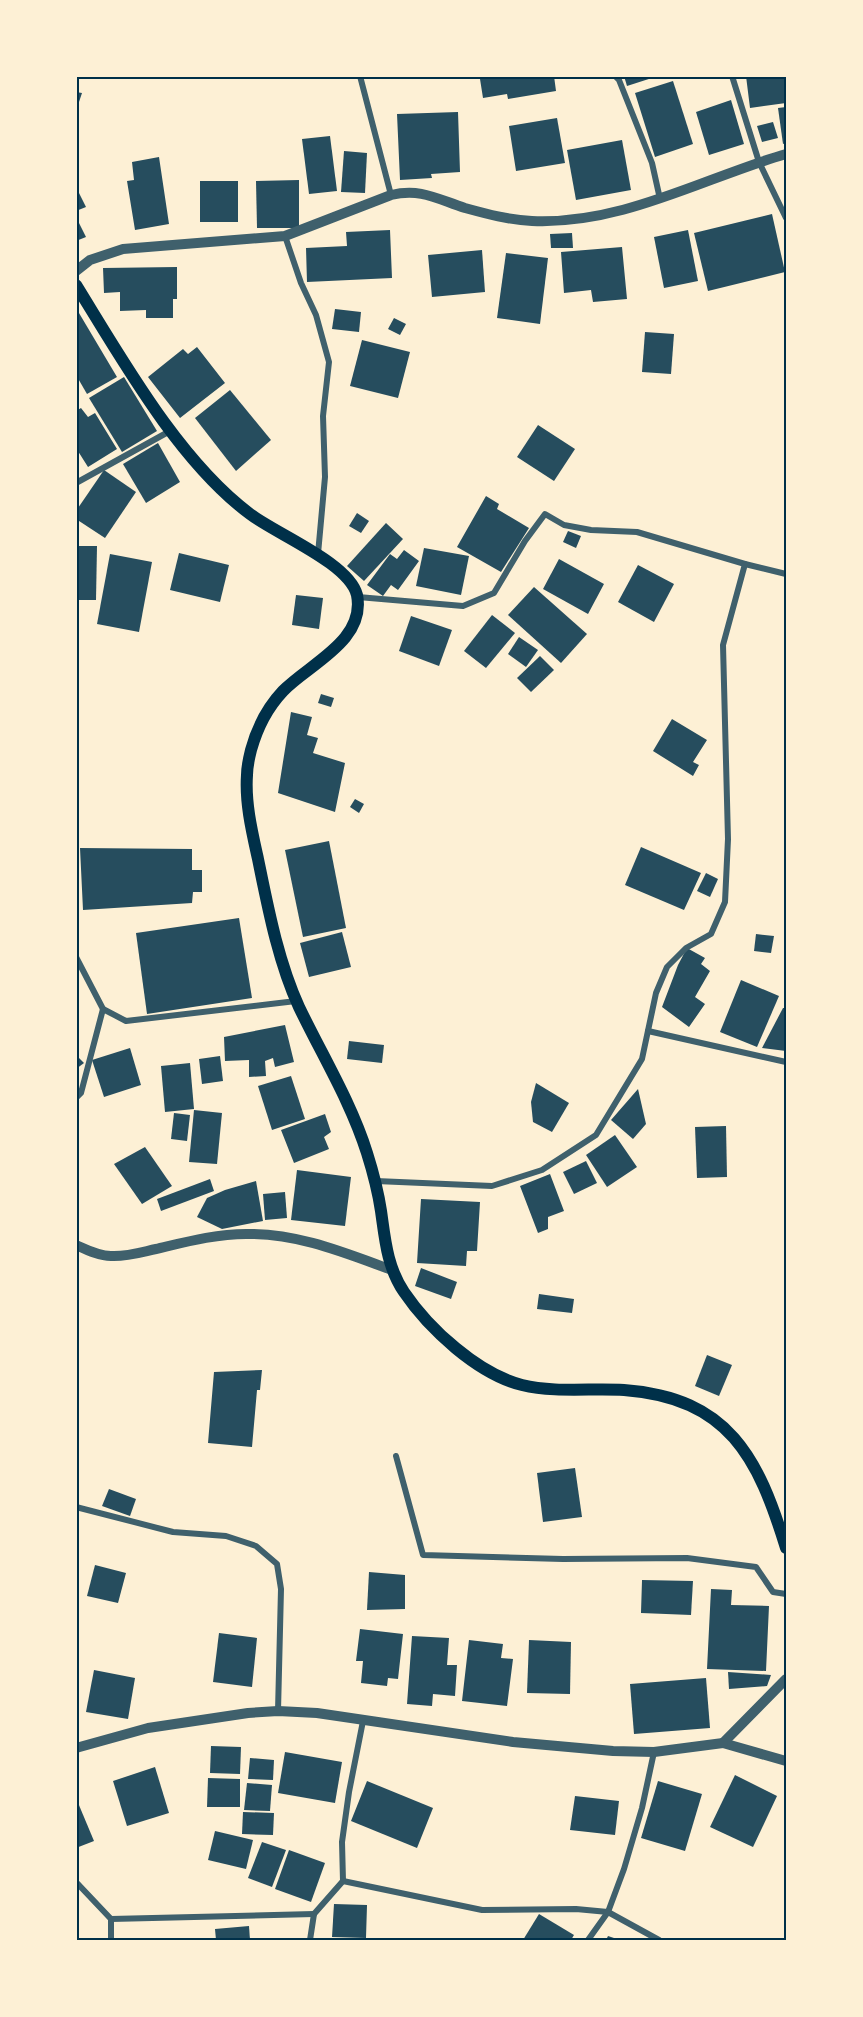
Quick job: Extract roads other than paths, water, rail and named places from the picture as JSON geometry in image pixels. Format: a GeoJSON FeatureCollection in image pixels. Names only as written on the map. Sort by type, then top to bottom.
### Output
{"type":"FeatureCollection","features":[{"type":"Feature","properties":{"kind":"main road"},"geometry":{"type":"LineString","coordinates":[[78,290],[123,361],[171,431],[198,465],[251,515],[318,555],[343,574],[352,584],[357,597],[356,614],[348,636],[304,671],[268,708],[251,748],[247,774],[248,800],[264,891],[277,942],[297,1001],[366,1148],[376,1181],[385,1243],[392,1270],[404,1291],[432,1325],[455,1347],[486,1370],[507,1380],[526,1386],[628,1390],[653,1394],[680,1401],[719,1423],[735,1437],[753,1463],[780,1526],[786,1548]]}},
{"type":"Feature","properties":{"kind":"street"},"geometry":{"type":"LineString","coordinates":[[360,76],[391,195]]}},
{"type":"Feature","properties":{"kind":"street"},"geometry":{"type":"LineString","coordinates":[[615,76],[619,80],[652,163],[660,199]]}},
{"type":"Feature","properties":{"kind":"street"},"geometry":{"type":"LineString","coordinates":[[732,76],[759,162],[786,218]]}},
{"type":"Feature","properties":{"kind":"street"},"geometry":{"type":"LineString","coordinates":[[76,271],[90,260],[123,249],[285,236],[404,192],[429,194],[500,218],[531,221],[590,217],[660,199],[786,154]]}},
{"type":"Feature","properties":{"kind":"street"},"geometry":{"type":"LineString","coordinates":[[285,236],[301,283],[316,315],[329,362],[323,416],[325,477],[318,555]]}},
{"type":"Feature","properties":{"kind":"street"},"geometry":{"type":"LineString","coordinates":[[76,483],[171,431]]}},
{"type":"Feature","properties":{"kind":"street"},"geometry":{"type":"LineString","coordinates":[[357,597],[463,606],[494,593],[525,541],[545,514],[564,525],[591,530],[637,532],[786,574]]}},
{"type":"Feature","properties":{"kind":"street"},"geometry":{"type":"LineString","coordinates":[[376,1181],[492,1186],[542,1170],[596,1135],[642,1059],[656,993],[667,967],[686,948],[711,934],[725,902],[728,839],[723,645],[745,564]]}},
{"type":"Feature","properties":{"kind":"street"},"geometry":{"type":"LineString","coordinates":[[76,957],[103,1009],[126,1021],[297,1001]]}},
{"type":"Feature","properties":{"kind":"street"},"geometry":{"type":"LineString","coordinates":[[76,1098],[81,1093],[103,1009]]}},
{"type":"Feature","properties":{"kind":"street"},"geometry":{"type":"LineString","coordinates":[[648,1031],[786,1062]]}},
{"type":"Feature","properties":{"kind":"street"},"geometry":{"type":"LineString","coordinates":[[76,1245],[97,1254],[111,1256],[218,1236],[267,1235],[312,1242],[392,1270]]}},
{"type":"Feature","properties":{"kind":"street"},"geometry":{"type":"LineString","coordinates":[[396,1456],[423,1555],[563,1559],[687,1558],[756,1567],[773,1592],[786,1594]]}},
{"type":"Feature","properties":{"kind":"street"},"geometry":{"type":"LineString","coordinates":[[76,1507],[173,1532],[226,1536],[256,1546],[277,1564],[281,1589],[278,1711]]}},
{"type":"Feature","properties":{"kind":"street"},"geometry":{"type":"LineString","coordinates":[[723,1743],[786,1679]]}},
{"type":"Feature","properties":{"kind":"street"},"geometry":{"type":"LineString","coordinates":[[76,1748],[148,1728],[248,1713],[278,1711],[317,1713],[513,1742],[613,1751],[654,1752],[723,1743],[786,1761]]}},
{"type":"Feature","properties":{"kind":"street"},"geometry":{"type":"LineString","coordinates":[[310,1941],[314,1914],[343,1881],[342,1842],[363,1721]]}},
{"type":"Feature","properties":{"kind":"street"},"geometry":{"type":"LineString","coordinates":[[588,1941],[608,1912],[642,1808],[654,1752]]}},
{"type":"Feature","properties":{"kind":"street"},"geometry":{"type":"LineString","coordinates":[[343,1881],[482,1910],[576,1909],[608,1912],[659,1941]]}},
{"type":"Feature","properties":{"kind":"street"},"geometry":{"type":"LineString","coordinates":[[76,1882],[111,1919],[111,1941]]}},
{"type":"Feature","properties":{"kind":"street"},"geometry":{"type":"LineString","coordinates":[[111,1919],[314,1914]]}}]}
